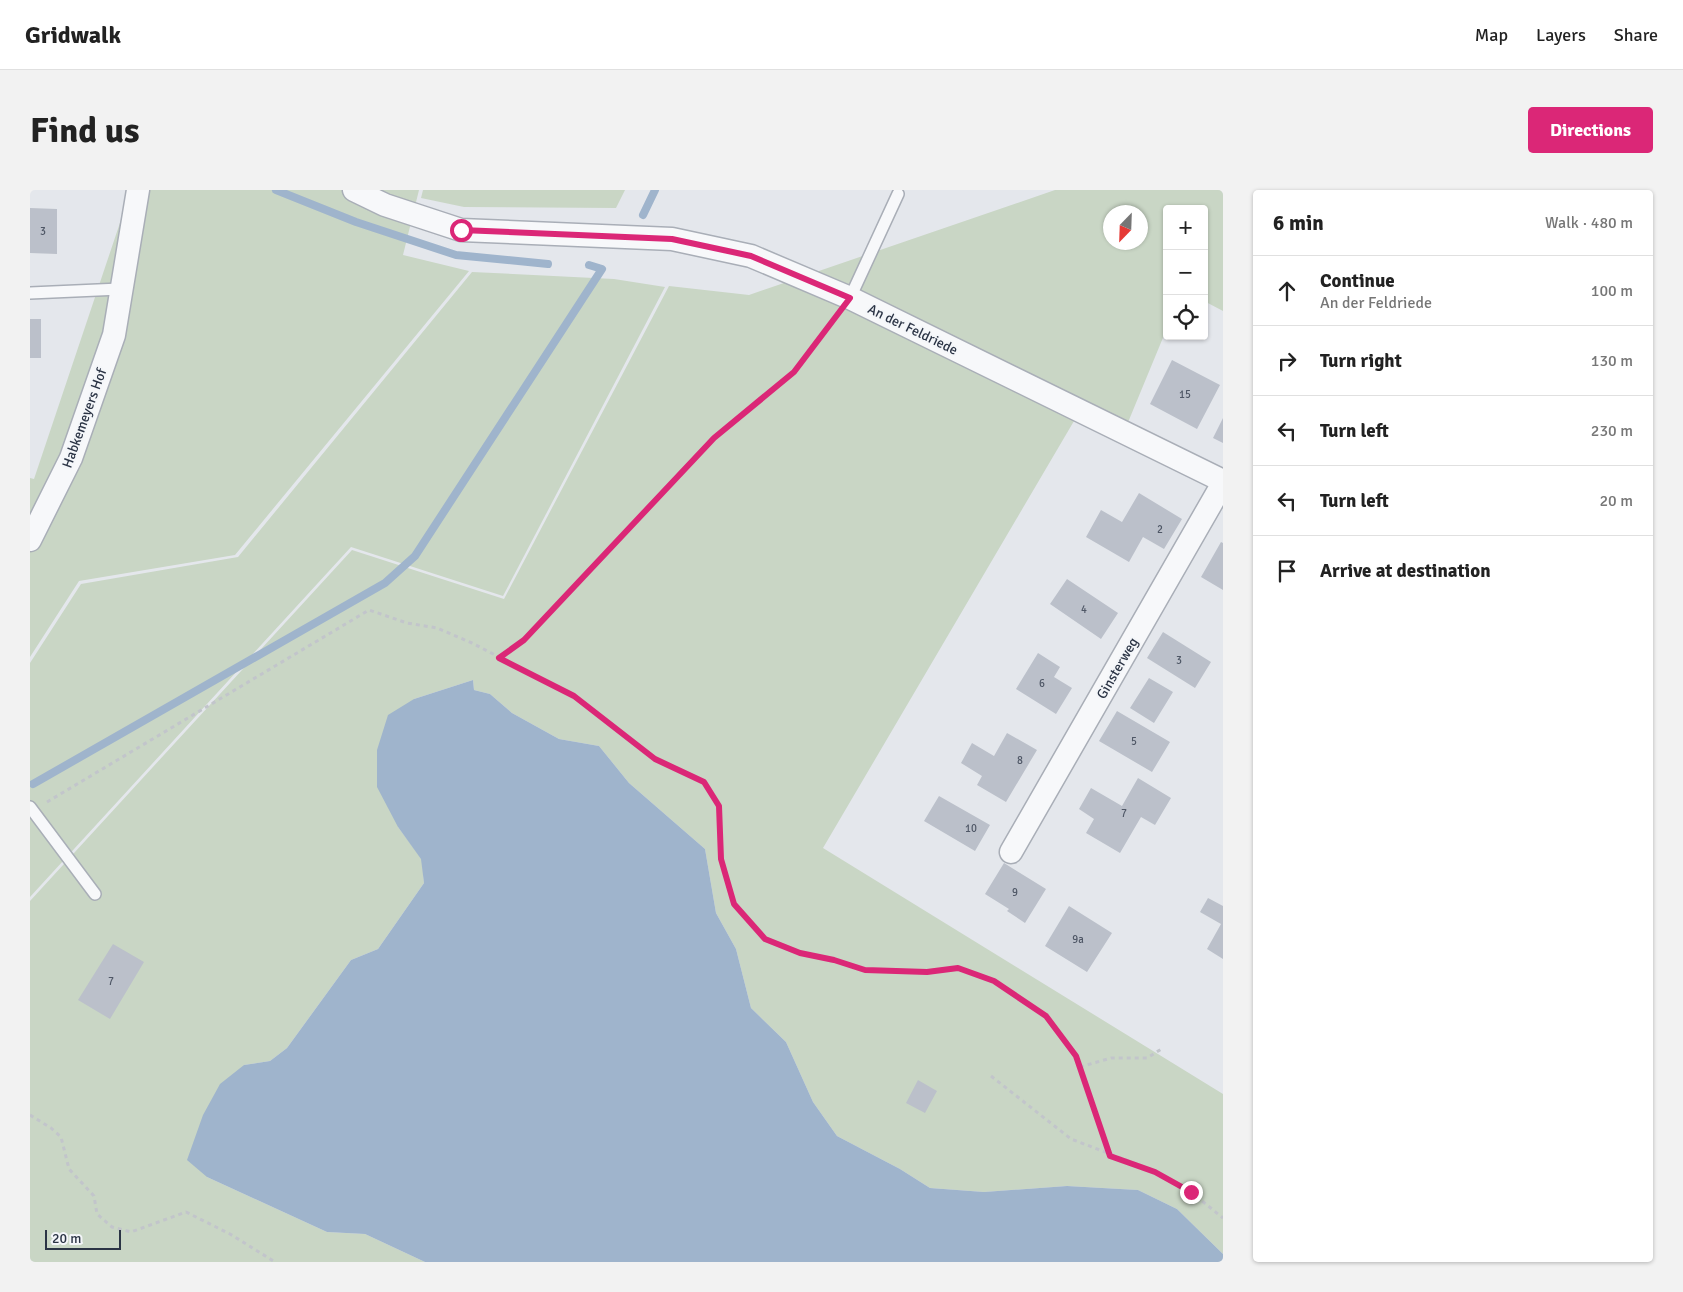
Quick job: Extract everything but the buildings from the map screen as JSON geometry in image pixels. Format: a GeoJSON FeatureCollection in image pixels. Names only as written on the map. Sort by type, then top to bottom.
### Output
{"type":"FeatureCollection","features":[{"type":"Feature","properties":{"kind":"street","name":"Habkemeyers Hof"},"geometry":{"type":"LineString","coordinates":[[30,540],[72,458],[114,335],[120,289],[138,190]]}},
{"type":"Feature","properties":{"kind":"street","name":"An der Feldriede"},"geometry":{"type":"LineString","coordinates":[[354,190],[385,205],[461,230],[672,239],[751,256],[850,298],[1223,482]]}},
{"type":"Feature","properties":{"kind":"street","name":"Ginsterweg"},"geometry":{"type":"LineString","coordinates":[[1011,852],[1223,482]]}},
{"type":"Feature","properties":{"kind":"lane"},"geometry":{"type":"LineString","coordinates":[[850,298],[898,194]]}},
{"type":"Feature","properties":{"kind":"lane"},"geometry":{"type":"LineString","coordinates":[[30,293],[120,289]]}},
{"type":"Feature","properties":{"kind":"lane"},"geometry":{"type":"LineString","coordinates":[[32,809],[95,894]]}},
{"type":"Feature","properties":{"kind":"path"},"geometry":{"type":"LineString","coordinates":[[499,658],[524,640],[714,438],[794,372],[850,298]]}},
{"type":"Feature","properties":{"kind":"path"},"geometry":{"type":"LineString","coordinates":[[32,809],[369,610],[407,623],[437,628],[574,696],[655,759],[704,782],[719,806],[721,859],[734,904],[765,939],[800,953],[834,960],[865,970],[927,972],[958,968],[994,981],[1046,1016],[1076,1056],[1110,1156]]}},
{"type":"Feature","properties":{"kind":"path"},"geometry":{"type":"LineString","coordinates":[[1080,1067],[1111,1058],[1147,1058],[1162,1048]]}},
{"type":"Feature","properties":{"kind":"path"},"geometry":{"type":"LineString","coordinates":[[991,1076],[1071,1140],[1155,1172],[1191,1192],[1223,1218]]}},
{"type":"Feature","properties":{"kind":"path"},"geometry":{"type":"LineString","coordinates":[[30,1115],[51,1128],[61,1137],[69,1169],[94,1196],[97,1214],[112,1227],[131,1232],[186,1212],[230,1234],[275,1262]]}},
{"type":"Feature","properties":{"kind":"green space"},"geometry":{"type":"Polygon","coordinates":[[[131,190],[419,190],[403,255],[469,271],[235,555],[79,581],[30,657],[30,478],[34,479],[131,190]]]}},
{"type":"Feature","properties":{"kind":"green space"},"geometry":{"type":"Polygon","coordinates":[[[423,190],[625,190],[616,208],[464,207],[421,198],[423,190]]]}},
{"type":"Feature","properties":{"kind":"green space"},"geometry":{"type":"Polygon","coordinates":[[[1055,190],[1223,190],[1223,311],[1208,303],[1208,205],[1163,205],[1163,338],[1124,432],[1074,421],[823,848],[1223,1094],[1223,1254],[1177,1209],[1138,1190],[1067,1186],[984,1192],[930,1188],[900,1169],[837,1136],[813,1102],[786,1042],[751,1008],[736,949],[716,913],[705,849],[629,783],[599,746],[559,739],[512,713],[490,694],[474,690],[473,680],[414,699],[398,827],[422,859],[424,883],[378,949],[351,960],[287,1048],[270,1061],[244,1065],[207,1177],[327,1232],[365,1234],[425,1262],[30,1262],[30,901],[352,550],[504,599],[669,286],[749,295],[1055,190]]]}},
{"type":"Feature","properties":{"kind":"green space"},"geometry":{"type":"Polygon","coordinates":[[[472,272],[614,279],[665,287],[503,596],[351,547],[30,897],[30,663],[81,584],[238,557],[472,272]]]}},
{"type":"Feature","properties":{"kind":"water"},"geometry":{"type":"Polygon","coordinates":[[[473,680],[474,690],[490,694],[512,713],[559,739],[599,746],[629,783],[705,849],[716,913],[736,949],[751,1008],[786,1042],[813,1102],[837,1136],[900,1169],[930,1188],[984,1192],[1067,1186],[1138,1190],[1177,1209],[1223,1254],[1223,1262],[425,1262],[365,1234],[327,1232],[207,1177],[187,1160],[203,1115],[220,1084],[244,1065],[270,1061],[287,1048],[351,960],[378,949],[424,883],[421,859],[398,827],[377,787],[377,750],[388,715],[414,699],[473,680]]]}},
{"type":"Feature","properties":{"kind":"waterway"},"geometry":{"type":"LineString","coordinates":[[276,190],[356,222],[456,255],[548,264]]}},
{"type":"Feature","properties":{"kind":"waterway"},"geometry":{"type":"LineString","coordinates":[[643,215],[655,190]]}},
{"type":"Feature","properties":{"kind":"waterway"},"geometry":{"type":"LineString","coordinates":[[33,784],[385,583],[415,556],[602,269],[589,265]]}},
{"type":"Feature","properties":{"kind":"route"},"geometry":{"type":"LineString","coordinates":[[461,230],[672,239],[751,256],[850,298],[794,372],[714,438],[524,640],[499,658],[574,696],[655,759],[704,782],[719,806],[721,859],[734,904],[765,939],[800,953],[834,960],[865,970],[927,972],[958,968],[994,981],[1046,1016],[1076,1056],[1110,1156],[1155,1172],[1191,1192]]}}]}
